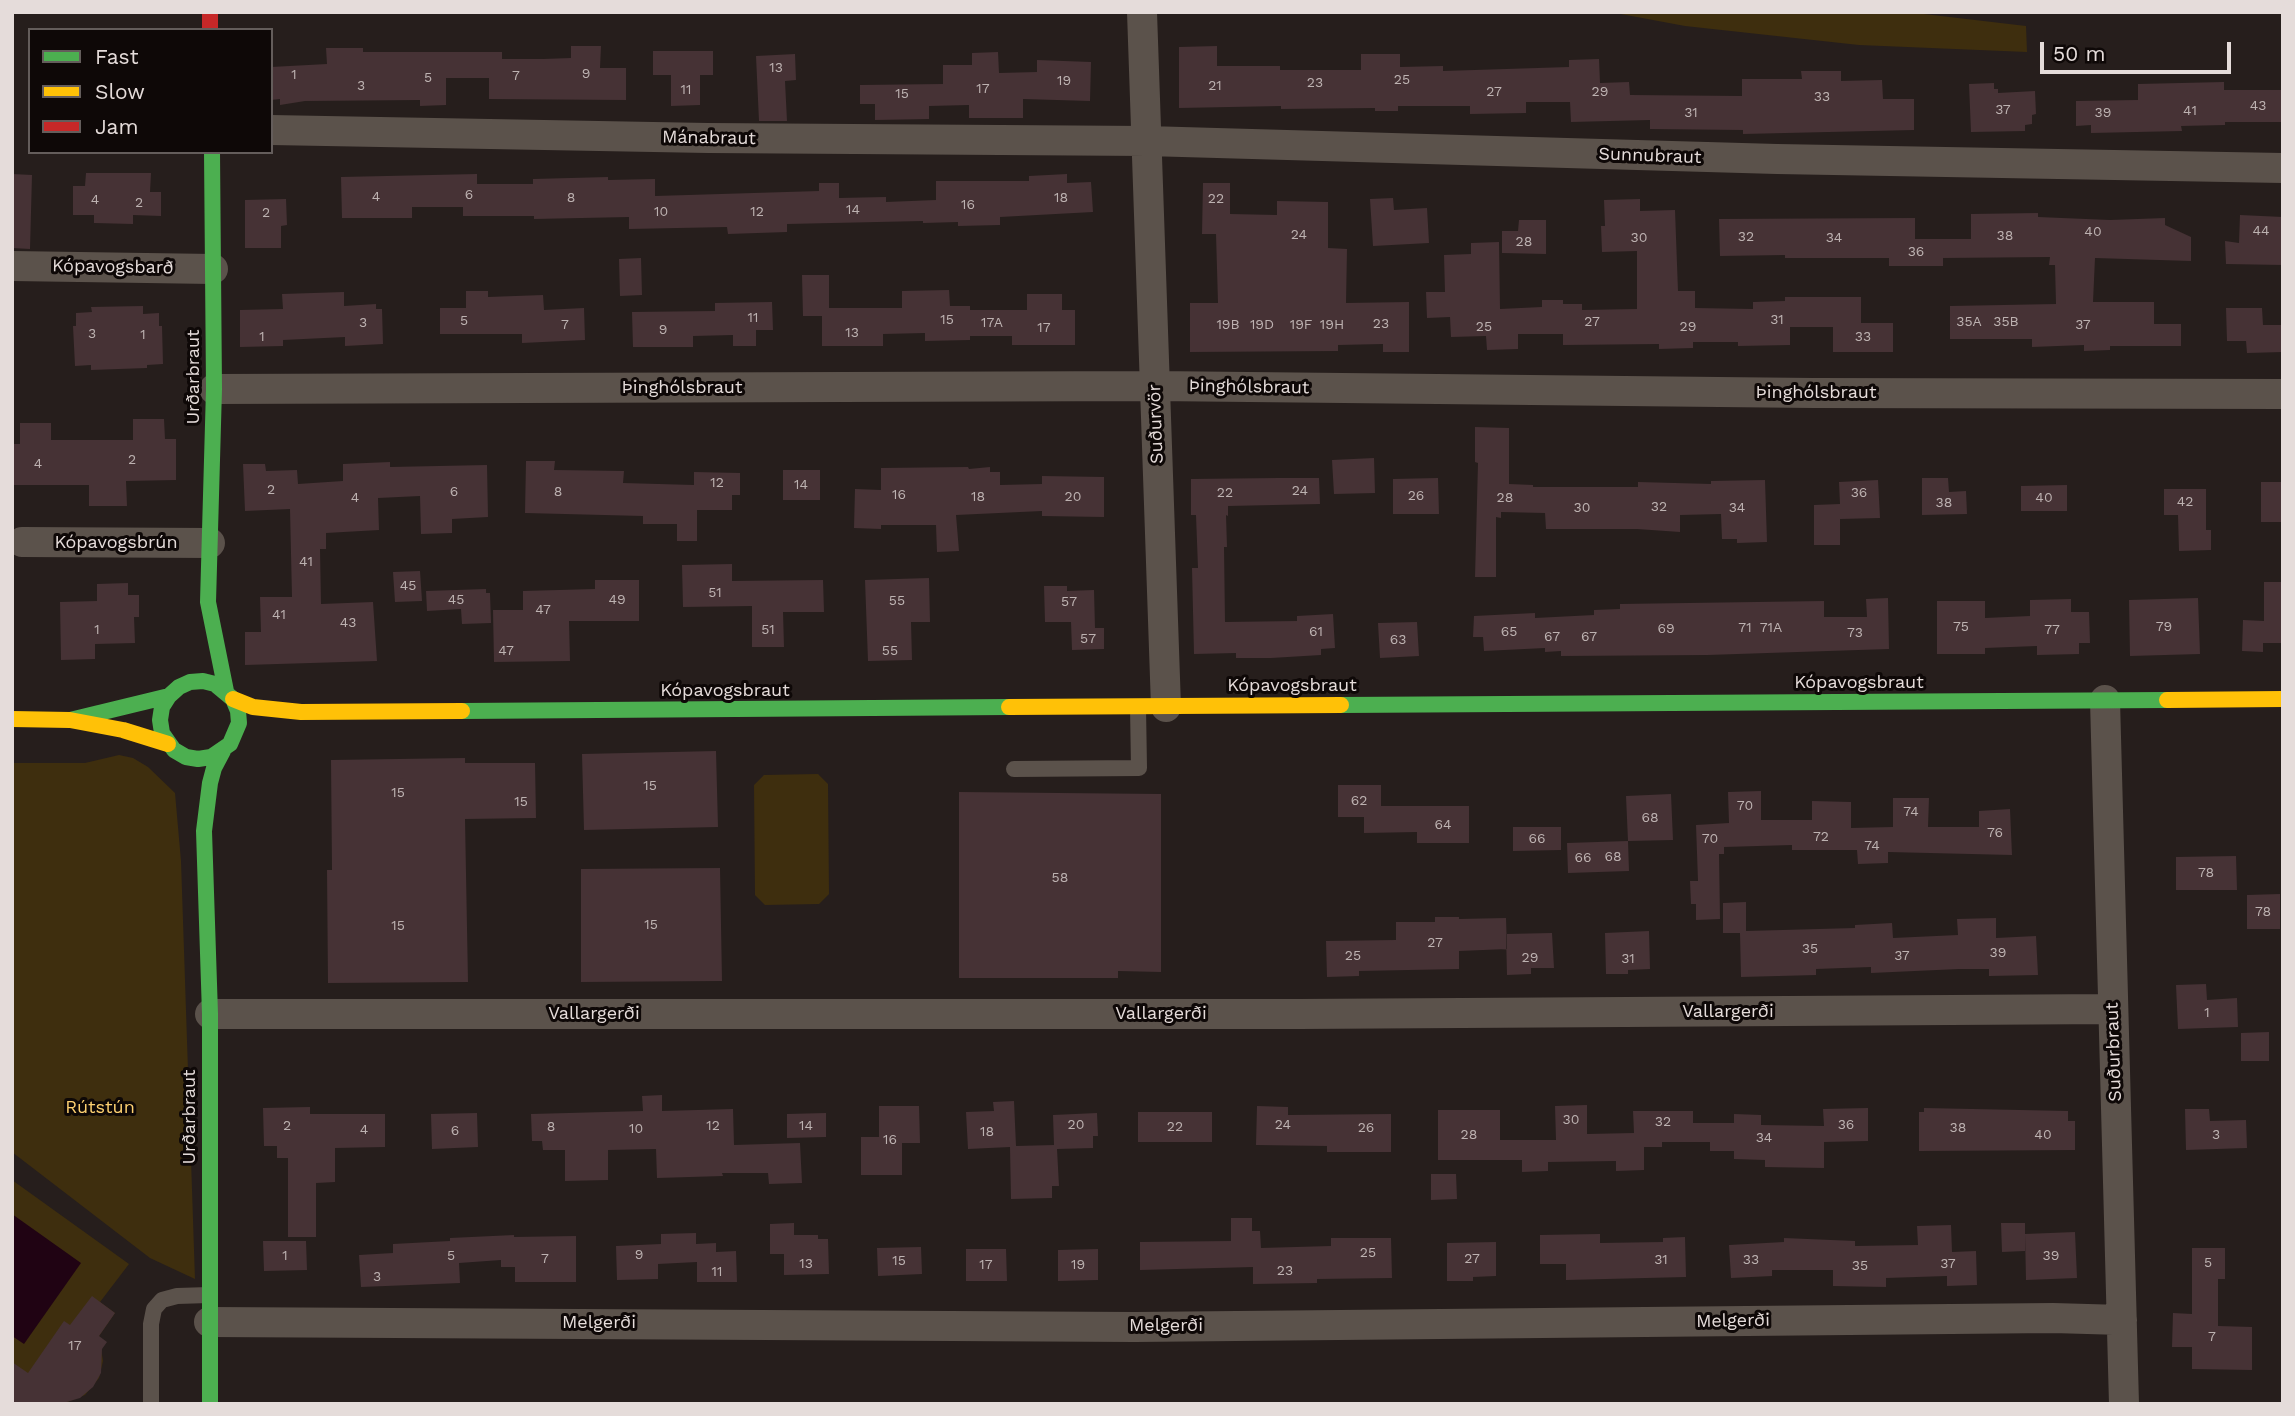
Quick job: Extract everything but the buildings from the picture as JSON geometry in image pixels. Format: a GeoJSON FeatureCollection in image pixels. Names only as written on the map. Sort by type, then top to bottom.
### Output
{"type":"FeatureCollection","features":[{"type":"Feature","properties":{"kind":"street"},"geometry":{"type":"LineString","coordinates":[[1142,12],[1147,141]]}},
{"type":"Feature","properties":{"kind":"street","name":"Mánabraut"},"geometry":{"type":"LineString","coordinates":[[273,130],[722,138],[1147,141]]}},
{"type":"Feature","properties":{"kind":"street","name":"Sunnubraut"},"geometry":{"type":"LineString","coordinates":[[1147,141],[1791,160],[2283,168]]}},
{"type":"Feature","properties":{"kind":"street","name":"Suðurvör"},"geometry":{"type":"LineString","coordinates":[[1147,141],[1155,386],[1152,707]]}},
{"type":"Feature","properties":{"kind":"street","name":"Urðarbraut"},"geometry":{"type":"LineString","coordinates":[[212,154],[215,388],[208,602],[229,695]]}},
{"type":"Feature","properties":{"kind":"street","name":"Kópavogsbarð"},"geometry":{"type":"LineString","coordinates":[[12,266],[213,269]]}},
{"type":"Feature","properties":{"kind":"street","name":"Þinghólsbraut"},"geometry":{"type":"LineString","coordinates":[[215,388],[1155,386],[1813,393],[2283,394]]}},
{"type":"Feature","properties":{"kind":"street","name":"Kópavogsbrún"},"geometry":{"type":"LineString","coordinates":[[22,542],[210,543]]}},
{"type":"Feature","properties":{"kind":"street","name":"Urðarbraut"},"geometry":{"type":"LineString","coordinates":[[196,642],[208,602]]}},
{"type":"Feature","properties":{"kind":"street"},"geometry":{"type":"LineString","coordinates":[[183,773],[162,733],[160,720],[163,707],[188,665]]}},
{"type":"Feature","properties":{"kind":"street"},"geometry":{"type":"LineString","coordinates":[[12,719],[69,720],[123,730],[171,747],[186,757],[198,759],[212,757],[223,751],[236,736],[239,723],[238,711],[229,695],[215,684],[203,681],[190,682],[174,691],[69,720]]}},
{"type":"Feature","properties":{"kind":"street","name":"Kópavogsbraut"},"geometry":{"type":"LineString","coordinates":[[229,695],[253,707],[301,712],[2283,699]]}},
{"type":"Feature","properties":{"kind":"street","name":"Suðurbraut"},"geometry":{"type":"LineString","coordinates":[[2105,700],[2124,1404]]}},
{"type":"Feature","properties":{"kind":"street","name":"Kópavogsbraut"},"geometry":{"type":"LineString","coordinates":[[236,736],[259,724],[301,712]]}},
{"type":"Feature","properties":{"kind":"street","name":"Urðarbraut"},"geometry":{"type":"LineString","coordinates":[[210,1404],[210,1014],[204,831],[210,783],[223,751]]}},
{"type":"Feature","properties":{"kind":"street","name":"Urðarbraut"},"geometry":{"type":"LineString","coordinates":[[191,796],[204,831]]}},
{"type":"Feature","properties":{"kind":"street","name":"Vallargerði"},"geometry":{"type":"LineString","coordinates":[[210,1014],[1312,1014],[2113,1009]]}},
{"type":"Feature","properties":{"kind":"street","name":"Melgerði"},"geometry":{"type":"LineString","coordinates":[[209,1309],[1149,1326],[2122,1320]]}},
{"type":"Feature","properties":{"kind":"lane"},"geometry":{"type":"LineString","coordinates":[[1014,769],[1139,768],[1152,707]]}},
{"type":"Feature","properties":{"kind":"lane"},"geometry":{"type":"LineString","coordinates":[[151,1404],[151,1324],[154,1309],[162,1300],[177,1296],[209,1309]]}},
{"type":"Feature","properties":{"kind":"green space"},"geometry":{"type":"Polygon","coordinates":[[[1610,12],[1907,12],[2026,26],[2027,52],[1859,45],[1685,26],[1610,12]]]}},
{"type":"Feature","properties":{"kind":"green space","name":"Rútstún"},"geometry":{"type":"Polygon","coordinates":[[[119,755],[133,758],[148,767],[175,793],[181,861],[195,1279],[150,1258],[12,1152],[12,763],[85,763],[119,755]]]}},
{"type":"Feature","properties":{"kind":"green space"},"geometry":{"type":"Polygon","coordinates":[[[818,774],[828,784],[829,894],[819,904],[765,905],[755,895],[754,785],[764,775],[818,774]]]}},
{"type":"Feature","properties":{"kind":"green space"},"geometry":{"type":"Polygon","coordinates":[[[12,1180],[129,1264],[100,1302],[115,1313],[99,1336],[103,1361],[99,1378],[85,1395],[62,1404],[12,1404],[12,1180]]]}},
{"type":"Feature","properties":{"kind":"shaded area"},"geometry":{"type":"Polygon","coordinates":[[[12,1214],[81,1263],[24,1344],[12,1336],[12,1214]]]}},
{"type":"Feature","properties":{"kind":"traffic: fast"},"geometry":{"type":"LineString","coordinates":[[212,154],[214,389],[208,602],[226,691]]}},
{"type":"Feature","properties":{"kind":"traffic: fast"},"geometry":{"type":"LineString","coordinates":[[70,720],[169,696],[190,682],[203,681],[215,684],[233,699],[239,723],[230,744],[211,757],[198,759],[186,757],[174,750],[162,733],[160,720],[162,707],[169,696]]}},
{"type":"Feature","properties":{"kind":"traffic: fast"},"geometry":{"type":"LineString","coordinates":[[1341,705],[2167,700]]}},
{"type":"Feature","properties":{"kind":"traffic: fast"},"geometry":{"type":"LineString","coordinates":[[462,711],[1009,707]]}},
{"type":"Feature","properties":{"kind":"traffic: fast"},"geometry":{"type":"LineString","coordinates":[[210,1404],[210,1014],[204,831],[210,783],[223,751]]}},
{"type":"Feature","properties":{"kind":"traffic: slow"},"geometry":{"type":"LineString","coordinates":[[233,699],[253,707],[301,712],[462,711]]}},
{"type":"Feature","properties":{"kind":"traffic: slow"},"geometry":{"type":"LineString","coordinates":[[2167,700],[2283,699]]}},
{"type":"Feature","properties":{"kind":"traffic: slow"},"geometry":{"type":"LineString","coordinates":[[1009,707],[1341,705]]}},
{"type":"Feature","properties":{"kind":"traffic: slow"},"geometry":{"type":"LineString","coordinates":[[12,719],[70,720],[123,730],[168,744]]}},
{"type":"Feature","properties":{"kind":"traffic: jam"},"geometry":{"type":"LineString","coordinates":[[210,12],[210,28]]}}]}
